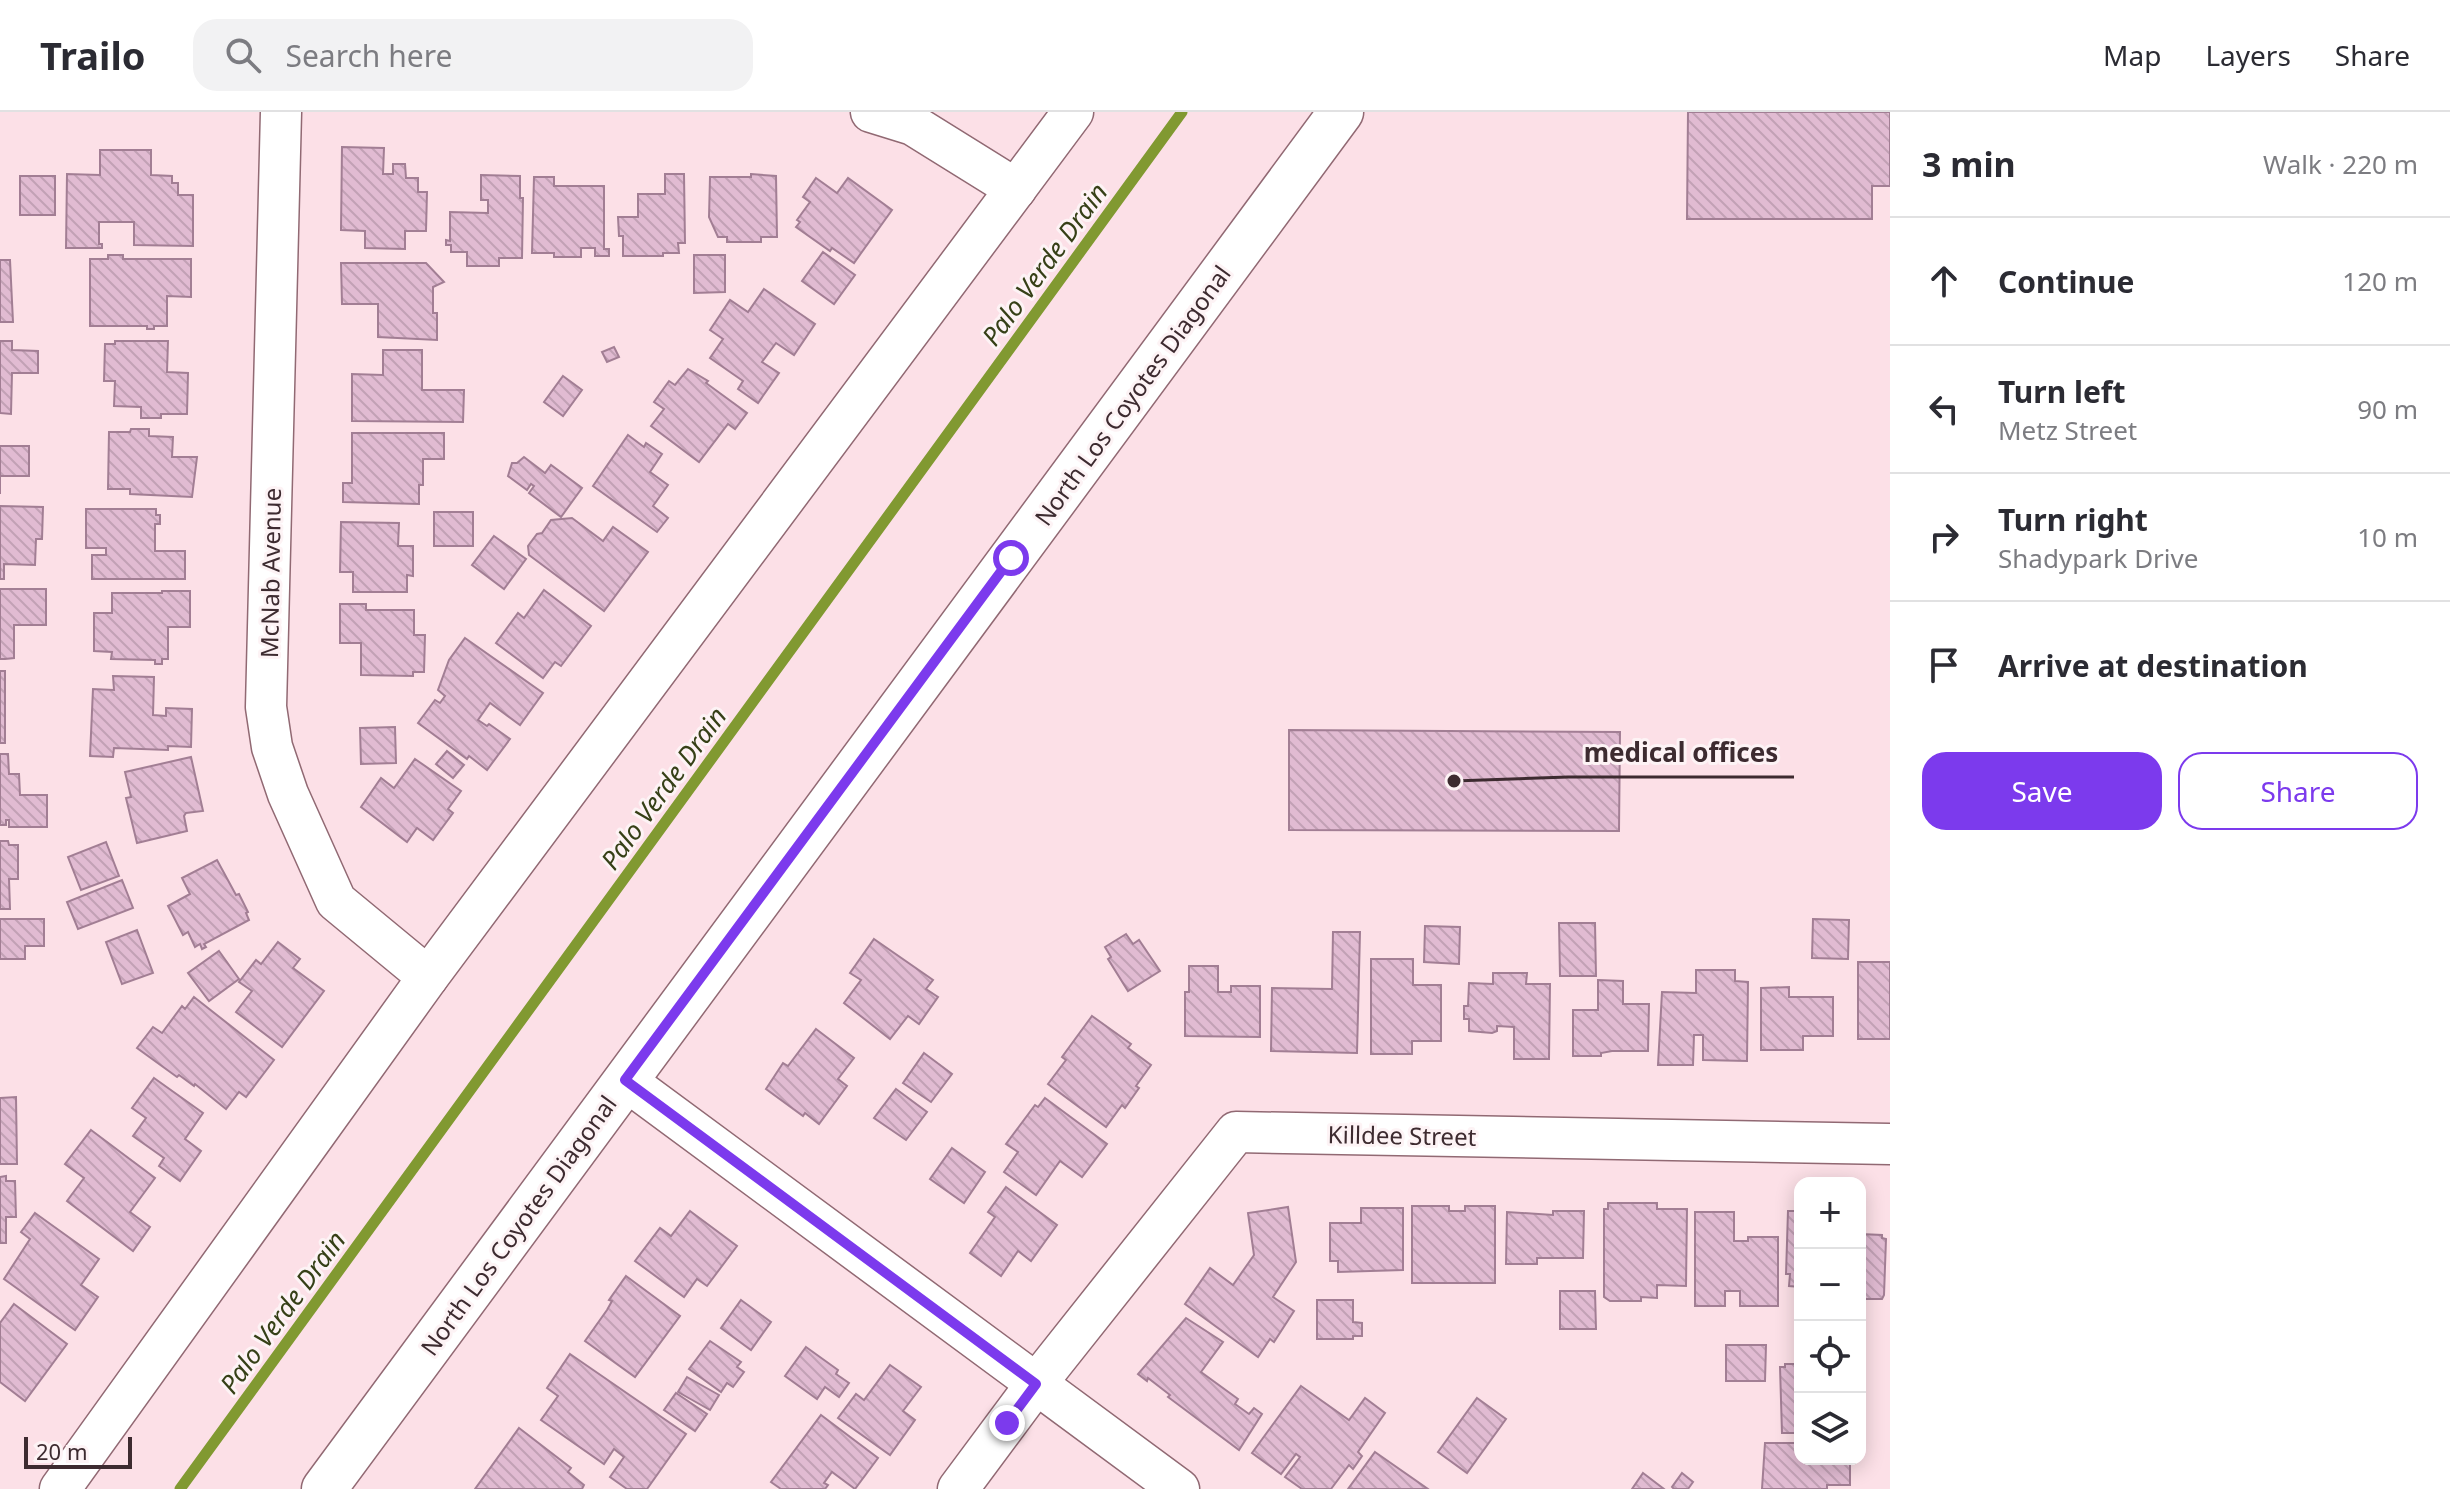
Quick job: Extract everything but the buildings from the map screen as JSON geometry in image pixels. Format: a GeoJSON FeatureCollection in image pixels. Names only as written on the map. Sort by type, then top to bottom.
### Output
{"type":"FeatureCollection","features":[{"type":"Feature","properties":{"kind":"main road","name":"North Los Coyotes Diagonal"},"geometry":{"type":"LineString","coordinates":[[324,1489],[1341,112]]}},
{"type":"Feature","properties":{"kind":"street","name":"McNab Avenue"},"geometry":{"type":"LineString","coordinates":[[281,112],[266,707],[272,747],[288,794],[336,901],[428,977]]}},
{"type":"Feature","properties":{"kind":"street"},"geometry":{"type":"LineString","coordinates":[[871,112],[913,125],[1016,189]]}},
{"type":"Feature","properties":{"kind":"street"},"geometry":{"type":"LineString","coordinates":[[60,1489],[428,977],[1073,112]]}},
{"type":"Feature","properties":{"kind":"street"},"geometry":{"type":"LineString","coordinates":[[625,1080],[1179,1489]]}},
{"type":"Feature","properties":{"kind":"street","name":"Killdee Street"},"geometry":{"type":"LineString","coordinates":[[1036,1384],[1236,1132],[1890,1144]]}},
{"type":"Feature","properties":{"kind":"street"},"geometry":{"type":"LineString","coordinates":[[958,1489],[1036,1384]]}},
{"type":"Feature","properties":{"kind":"waterway","name":"Palo Verde Drain"},"geometry":{"type":"LineString","coordinates":[[180,1489],[1182,112]]}},
{"type":"Feature","properties":{"kind":"place","name":"medical offices"},"geometry":{"type":"Point","coordinates":[1454,781]}},
{"type":"Feature","properties":{"kind":"route"},"geometry":{"type":"LineString","coordinates":[[1007,1423],[1036,1384],[625,1080],[1011,558]]}}]}
